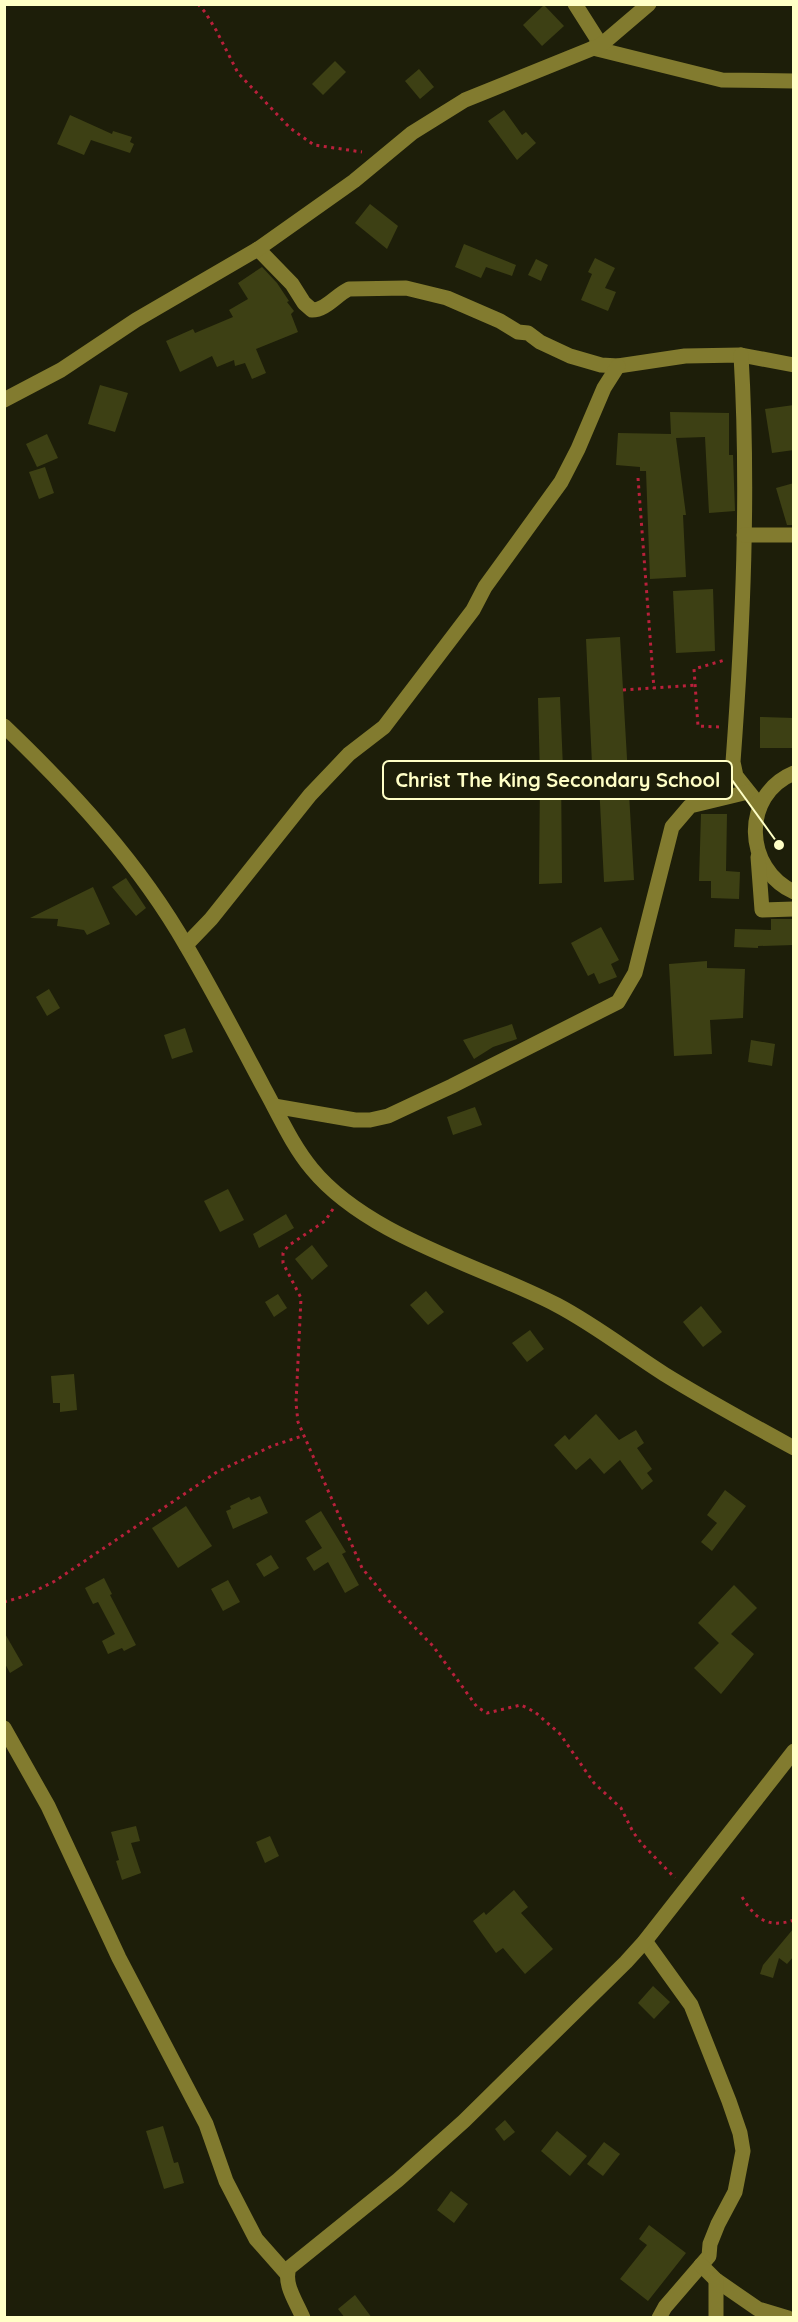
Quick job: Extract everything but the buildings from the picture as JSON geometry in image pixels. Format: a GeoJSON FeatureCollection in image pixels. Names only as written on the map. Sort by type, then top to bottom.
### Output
{"type":"FeatureCollection","features":[{"type":"Feature","properties":{"kind":"street"},"geometry":{"type":"LineString","coordinates":[[575,4],[597,47],[722,80],[794,81]]}},
{"type":"Feature","properties":{"kind":"street"},"geometry":{"type":"LineString","coordinates":[[4,400],[61,370],[136,320],[258,249],[354,181],[412,133],[465,99],[597,47],[649,4]]}},
{"type":"Feature","properties":{"kind":"street"},"geometry":{"type":"LineString","coordinates":[[258,249],[292,284],[304,303],[312,310],[324,307],[340,293],[349,289],[406,288],[454,301],[500,321],[518,332],[528,333],[540,342],[584,361],[618,366],[685,356],[741,355],[794,365]]}},
{"type":"Feature","properties":{"kind":"street"},"geometry":{"type":"LineString","coordinates":[[741,355],[745,422],[744,617],[733,762],[736,776],[760,806]]}},
{"type":"Feature","properties":{"kind":"street"},"geometry":{"type":"LineString","coordinates":[[186,945],[211,918],[310,795],[349,754],[384,727],[473,610],[485,587],[561,482],[604,388],[618,366]]}},
{"type":"Feature","properties":{"kind":"street"},"geometry":{"type":"LineString","coordinates":[[744,535],[794,535]]}},
{"type":"Feature","properties":{"kind":"street"},"geometry":{"type":"LineString","coordinates":[[4,726],[48,768],[131,860],[186,945],[274,1106],[312,1168],[338,1195],[362,1213],[389,1228],[556,1305],[601,1331],[663,1374],[794,1448]]}},
{"type":"Feature","properties":{"kind":"street"},"geometry":{"type":"LineString","coordinates":[[794,773],[773,786],[760,806],[754,835],[762,910],[794,909]]}},
{"type":"Feature","properties":{"kind":"street"},"geometry":{"type":"LineString","coordinates":[[274,1106],[355,1120],[370,1120],[388,1116],[618,1002],[635,974],[672,827],[690,806],[748,792]]}},
{"type":"Feature","properties":{"kind":"street"},"geometry":{"type":"LineString","coordinates":[[757,852],[765,868],[777,881],[794,892]]}},
{"type":"Feature","properties":{"kind":"street"},"geometry":{"type":"LineString","coordinates":[[4,1728],[48,1806],[119,1958],[206,2124],[226,2181],[256,2239],[287,2274],[303,2318]]}},
{"type":"Feature","properties":{"kind":"street"},"geometry":{"type":"LineString","coordinates":[[287,2274],[293,2265],[398,2180],[464,2121],[645,1941],[684,1888],[794,1751]]}},
{"type":"Feature","properties":{"kind":"street"},"geometry":{"type":"LineString","coordinates":[[645,1941],[692,2005],[740,2133],[743,2151],[737,2186],[718,2223],[710,2244],[709,2256],[665,2307],[659,2318]]}},
{"type":"Feature","properties":{"kind":"street"},"geometry":{"type":"LineString","coordinates":[[701,2265],[716,2280],[758,2309],[788,2318]]}},
{"type":"Feature","properties":{"kind":"street"},"geometry":{"type":"LineString","coordinates":[[716,2280],[716,2318]]}},
{"type":"Feature","properties":{"kind":"path"},"geometry":{"type":"LineString","coordinates":[[198,4],[206,12],[238,73],[290,128],[314,145],[384,156]]}},
{"type":"Feature","properties":{"kind":"path"},"geometry":{"type":"LineString","coordinates":[[638,478],[654,689]]}},
{"type":"Feature","properties":{"kind":"path"},"geometry":{"type":"LineString","coordinates":[[736,727],[698,726],[694,669],[741,656]]}},
{"type":"Feature","properties":{"kind":"path"},"geometry":{"type":"LineString","coordinates":[[623,690],[696,686]]}},
{"type":"Feature","properties":{"kind":"path"},"geometry":{"type":"LineString","coordinates":[[338,1195],[332,1214],[288,1246],[284,1252],[283,1263],[301,1298],[296,1403],[298,1422],[362,1568],[389,1601],[433,1646],[477,1707],[487,1713],[520,1705],[535,1712],[552,1726],[594,1783],[621,1808],[642,1844],[684,1888]]}},
{"type":"Feature","properties":{"kind":"path"},"geometry":{"type":"LineString","coordinates":[[4,1602],[25,1596],[55,1581],[217,1472],[272,1446],[303,1436]]}},
{"type":"Feature","properties":{"kind":"path"},"geometry":{"type":"LineString","coordinates":[[742,1897],[753,1915],[766,1921],[785,1923],[794,1920]]}},
{"type":"Feature","properties":{"kind":"place","name":"Christ The King Secondary School"},"geometry":{"type":"Point","coordinates":[779,845]}}]}
